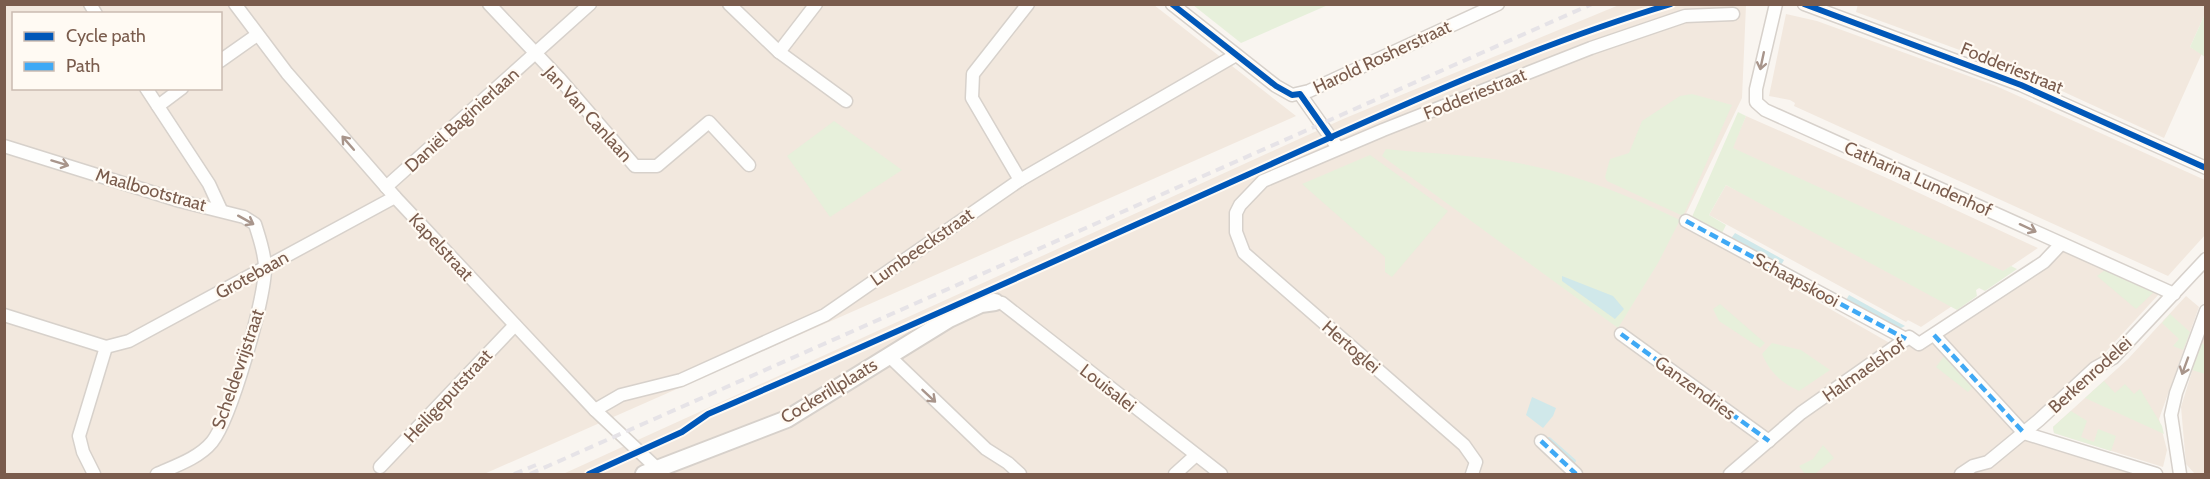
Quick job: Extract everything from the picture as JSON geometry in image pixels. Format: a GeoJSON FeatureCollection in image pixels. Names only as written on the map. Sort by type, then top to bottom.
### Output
{"type":"FeatureCollection","features":[{"type":"Feature","properties":{"kind":"street","name":"Kapelstraat"},"geometry":{"type":"LineString","coordinates":[[235,4],[257,35],[391,192],[655,472]]}},
{"type":"Feature","properties":{"kind":"street","name":"Jan Van Canlaan"},"geometry":{"type":"LineString","coordinates":[[489,4],[559,78],[635,166],[657,165],[710,122],[749,165]]}},
{"type":"Feature","properties":{"kind":"street","name":"Daniël Baginierlaan"},"geometry":{"type":"LineString","coordinates":[[391,192],[590,4]]}},
{"type":"Feature","properties":{"kind":"street"},"geometry":{"type":"LineString","coordinates":[[729,4],[779,52],[846,101]]}},
{"type":"Feature","properties":{"kind":"street"},"geometry":{"type":"LineString","coordinates":[[779,52],[816,4]]}},
{"type":"Feature","properties":{"kind":"street"},"geometry":{"type":"LineString","coordinates":[[1020,180],[972,98],[973,74],[1028,4]]}},
{"type":"Feature","properties":{"kind":"street"},"geometry":{"type":"LineString","coordinates":[[1172,4],[1284,92],[1292,95],[1300,94],[1338,148]]}},
{"type":"Feature","properties":{"kind":"street","name":"Harold Rosherstraat"},"geometry":{"type":"LineString","coordinates":[[1300,94],[1497,4]]}},
{"type":"Feature","properties":{"kind":"street","name":"Catharina Lundenhof"},"geometry":{"type":"LineString","coordinates":[[1776,4],[1756,89],[1756,102],[1760,106],[2174,294]]}},
{"type":"Feature","properties":{"kind":"street","name":"Fodderiestraat"},"geometry":{"type":"LineString","coordinates":[[1804,4],[2021,85],[2205,168]]}},
{"type":"Feature","properties":{"kind":"street","name":"Fodderiestraat"},"geometry":{"type":"LineString","coordinates":[[1236,213],[1240,205],[1263,181],[1338,148],[1636,32],[1685,16],[1733,14]]}},
{"type":"Feature","properties":{"kind":"street"},"geometry":{"type":"LineString","coordinates":[[222,60],[257,35]]}},
{"type":"Feature","properties":{"kind":"street","name":"Lumbeeckstraat"},"geometry":{"type":"LineString","coordinates":[[595,410],[621,395],[681,380],[825,315],[1020,180],[1236,55]]}},
{"type":"Feature","properties":{"kind":"street"},"geometry":{"type":"LineString","coordinates":[[147,90],[209,184],[221,210]]}},
{"type":"Feature","properties":{"kind":"street"},"geometry":{"type":"LineString","coordinates":[[158,106],[179,90]]}},
{"type":"Feature","properties":{"kind":"street","name":"Maalbootstraat"},"geometry":{"type":"LineString","coordinates":[[4,146],[244,217],[255,224],[265,267]]}},
{"type":"Feature","properties":{"kind":"street","name":"Grotebaan"},"geometry":{"type":"LineString","coordinates":[[106,347],[129,341],[265,267],[391,192]]}},
{"type":"Feature","properties":{"kind":"street","name":"Hertoglei"},"geometry":{"type":"LineString","coordinates":[[1236,213],[1236,232],[1244,254],[1464,445],[1476,462],[1472,474]]}},
{"type":"Feature","properties":{"kind":"street","name":"Schaapskooi"},"geometry":{"type":"LineString","coordinates":[[1686,221],[1906,339]]}},
{"type":"Feature","properties":{"kind":"street","name":"Halmaelshof"},"geometry":{"type":"LineString","coordinates":[[1730,474],[1802,413],[1906,339],[1909,337],[1919,344],[1934,335],[2044,262],[2061,244]]}},
{"type":"Feature","properties":{"kind":"street","name":"Berkenrodelei"},"geometry":{"type":"LineString","coordinates":[[1961,474],[1973,466],[1988,462],[2024,433],[2095,368],[2113,358],[2203,266]]}},
{"type":"Feature","properties":{"kind":"street","name":"Scheldevrijstraat"},"geometry":{"type":"LineString","coordinates":[[157,474],[193,457],[210,444],[224,422],[260,302],[265,267]]}},
{"type":"Feature","properties":{"kind":"street","name":"Cockerillplaats"},"geometry":{"type":"LineString","coordinates":[[655,472],[787,419],[888,354],[949,319],[981,304],[995,302]]}},
{"type":"Feature","properties":{"kind":"street","name":"Louisalei"},"geometry":{"type":"LineString","coordinates":[[995,302],[1002,303],[1221,474]]}},
{"type":"Feature","properties":{"kind":"street"},"geometry":{"type":"LineString","coordinates":[[2180,474],[2170,415],[2205,311]]}},
{"type":"Feature","properties":{"kind":"street"},"geometry":{"type":"LineString","coordinates":[[4,315],[106,347],[79,436],[83,452],[94,474]]}},
{"type":"Feature","properties":{"kind":"street","name":"Heiligeputstraat"},"geometry":{"type":"LineString","coordinates":[[380,467],[515,325]]}},
{"type":"Feature","properties":{"kind":"street","name":"Ganzendries"},"geometry":{"type":"LineString","coordinates":[[1621,334],[1769,441]]}},
{"type":"Feature","properties":{"kind":"street"},"geometry":{"type":"LineString","coordinates":[[1934,335],[2024,433],[2157,474]]}},
{"type":"Feature","properties":{"kind":"street"},"geometry":{"type":"LineString","coordinates":[[888,354],[986,449],[1020,474]]}},
{"type":"Feature","properties":{"kind":"street"},"geometry":{"type":"LineString","coordinates":[[1541,441],[1576,474]]}},
{"type":"Feature","properties":{"kind":"street"},"geometry":{"type":"LineString","coordinates":[[1175,474],[1196,455]]}},
{"type":"Feature","properties":{"kind":"shaded area"},"geometry":{"type":"Polygon","coordinates":[[[1858,4],[2206,5],[2205,14],[2190,47],[2202,53],[2164,138],[2025,74],[1856,12],[1858,4]]]}},
{"type":"Feature","properties":{"kind":"shaded area"},"geometry":{"type":"Polygon","coordinates":[[[4,5],[1154,5],[1296,116],[484,474],[5,474],[4,5]]]}},
{"type":"Feature","properties":{"kind":"shaded area"},"geometry":{"type":"Polygon","coordinates":[[[1619,5],[1746,5],[1742,98],[1681,224],[1902,350],[2065,248],[2160,293],[2101,357],[2017,431],[2035,442],[2135,474],[563,474],[1343,119],[1619,5]]]}},
{"type":"Feature","properties":{"kind":"shaded area"},"geometry":{"type":"Polygon","coordinates":[[[1786,14],[1817,21],[1996,86],[2205,180],[2205,235],[2168,276],[1794,106],[1795,103],[1790,100],[1769,96],[1786,14]]]}},
{"type":"Feature","properties":{"kind":"shaded area"},"geometry":{"type":"Polygon","coordinates":[[[1746,116],[2038,248],[1921,327],[1908,320],[1906,322],[1709,215],[1726,185],[1736,190],[1750,157],[1732,148],[1746,116]]]}},
{"type":"Feature","properties":{"kind":"shaded area"},"geometry":{"type":"Polygon","coordinates":[[[2186,296],[2199,307],[2159,419],[2167,450],[2163,467],[2054,433],[2053,427],[2128,359],[2186,296]]]}},
{"type":"Feature","properties":{"kind":"shaded area"},"geometry":{"type":"Polygon","coordinates":[[[2205,329],[2205,474],[2195,474],[2186,464],[2181,407],[2205,329]]]}},
{"type":"Feature","properties":{"kind":"green space"},"geometry":{"type":"Polygon","coordinates":[[[1193,5],[1328,5],[1241,43],[1193,5]]]}},
{"type":"Feature","properties":{"kind":"green space"},"geometry":{"type":"Polygon","coordinates":[[[2205,14],[2205,57],[2190,47],[2205,14]]]}},
{"type":"Feature","properties":{"kind":"green space"},"geometry":{"type":"Polygon","coordinates":[[[1692,94],[1732,105],[1683,216],[1607,181],[1605,177],[1610,159],[1629,153],[1642,121],[1680,96],[1692,94]]]}},
{"type":"Feature","properties":{"kind":"green space"},"geometry":{"type":"Polygon","coordinates":[[[1738,112],[1746,116],[1733,148],[2003,271],[2011,266],[2017,269],[1985,291],[1979,288],[1976,290],[1977,296],[1957,310],[1726,185],[1709,215],[1726,225],[1721,235],[1691,219],[1738,112]]]}},
{"type":"Feature","properties":{"kind":"green space"},"geometry":{"type":"Polygon","coordinates":[[[834,121],[902,170],[830,217],[787,156],[834,121]]]}},
{"type":"Feature","properties":{"kind":"green space"},"geometry":{"type":"Polygon","coordinates":[[[1386,149],[1493,159],[1528,165],[1606,188],[1680,220],[1658,263],[1618,328],[1382,156],[1386,149]]]}},
{"type":"Feature","properties":{"kind":"green space"},"geometry":{"type":"Polygon","coordinates":[[[1370,155],[1448,211],[1392,277],[1385,272],[1385,257],[1302,184],[1370,155]]]}},
{"type":"Feature","properties":{"kind":"green space"},"geometry":{"type":"Polygon","coordinates":[[[2105,270],[2154,292],[2136,309],[2097,276],[2105,270]]]}},
{"type":"Feature","properties":{"kind":"green space"},"geometry":{"type":"Polygon","coordinates":[[[1720,304],[1765,343],[1760,348],[1719,321],[1713,309],[1720,304]]]}},
{"type":"Feature","properties":{"kind":"green space"},"geometry":{"type":"Polygon","coordinates":[[[2170,314],[2190,332],[2183,350],[2173,346],[2179,339],[2162,323],[2170,314]]]}},
{"type":"Feature","properties":{"kind":"green space"},"geometry":{"type":"Polygon","coordinates":[[[1772,343],[1801,350],[1830,370],[1799,391],[1777,377],[1765,361],[1762,354],[1772,343]]]}},
{"type":"Feature","properties":{"kind":"green space"},"geometry":{"type":"Polygon","coordinates":[[[2201,343],[2205,345],[2205,374],[2192,370],[2201,343]]]}},
{"type":"Feature","properties":{"kind":"green space"},"geometry":{"type":"Polygon","coordinates":[[[1945,355],[1974,386],[1968,392],[1936,367],[1945,355]]]}},
{"type":"Feature","properties":{"kind":"green space"},"geometry":{"type":"Polygon","coordinates":[[[2104,381],[2115,393],[2125,384],[2134,394],[2140,389],[2162,426],[2164,434],[2085,398],[2104,381]]]}},
{"type":"Feature","properties":{"kind":"green space"},"geometry":{"type":"Polygon","coordinates":[[[2071,411],[2087,421],[2081,437],[2094,442],[2098,429],[2116,436],[2111,451],[2054,433],[2053,427],[2071,411]]]}},
{"type":"Feature","properties":{"kind":"green space"},"geometry":{"type":"Polygon","coordinates":[[[1823,445],[1834,458],[1815,474],[1805,474],[1799,466],[1813,459],[1823,445]]]}},
{"type":"Feature","properties":{"kind":"water"},"geometry":{"type":"Polygon","coordinates":[[[1735,233],[1784,260],[1780,267],[1730,240],[1735,233]]]}},
{"type":"Feature","properties":{"kind":"water"},"geometry":{"type":"Polygon","coordinates":[[[1562,276],[1613,296],[1624,309],[1615,319],[1562,281],[1562,276]]]}},
{"type":"Feature","properties":{"kind":"water"},"geometry":{"type":"Polygon","coordinates":[[[1849,295],[1905,326],[1897,330],[1845,302],[1849,295]]]}},
{"type":"Feature","properties":{"kind":"water"},"geometry":{"type":"Polygon","coordinates":[[[1532,397],[1556,408],[1553,416],[1543,428],[1526,415],[1532,397]]]}},
{"type":"Feature","properties":{"kind":"waterway"},"geometry":{"type":"LineString","coordinates":[[1549,439],[1574,461]]}},
{"type":"Feature","properties":{"kind":"railway"},"geometry":{"type":"LineString","coordinates":[[530,474],[1592,4]]}},
{"type":"Feature","properties":{"kind":"railway"},"geometry":{"type":"LineString","coordinates":[[514,474],[536,465]]}},
{"type":"Feature","properties":{"kind":"marked path"},"geometry":{"type":"LineString","coordinates":[[1686,221],[1906,339]]}},
{"type":"Feature","properties":{"kind":"marked path"},"geometry":{"type":"LineString","coordinates":[[1621,334],[1769,441]]}},
{"type":"Feature","properties":{"kind":"marked path"},"geometry":{"type":"LineString","coordinates":[[1934,335],[2024,433]]}},
{"type":"Feature","properties":{"kind":"marked path"},"geometry":{"type":"LineString","coordinates":[[1541,441],[1576,474]]}},
{"type":"Feature","properties":{"kind":"cycle path"},"geometry":{"type":"LineString","coordinates":[[1172,4],[1276,86],[1292,95],[1300,94],[1331,138]]}},
{"type":"Feature","properties":{"kind":"cycle path"},"geometry":{"type":"LineString","coordinates":[[589,474],[682,432],[708,414],[1403,105],[1509,61],[1617,21],[1671,4]]}},
{"type":"Feature","properties":{"kind":"cycle path"},"geometry":{"type":"LineString","coordinates":[[1804,4],[2021,85],[2206,168]]}}]}
